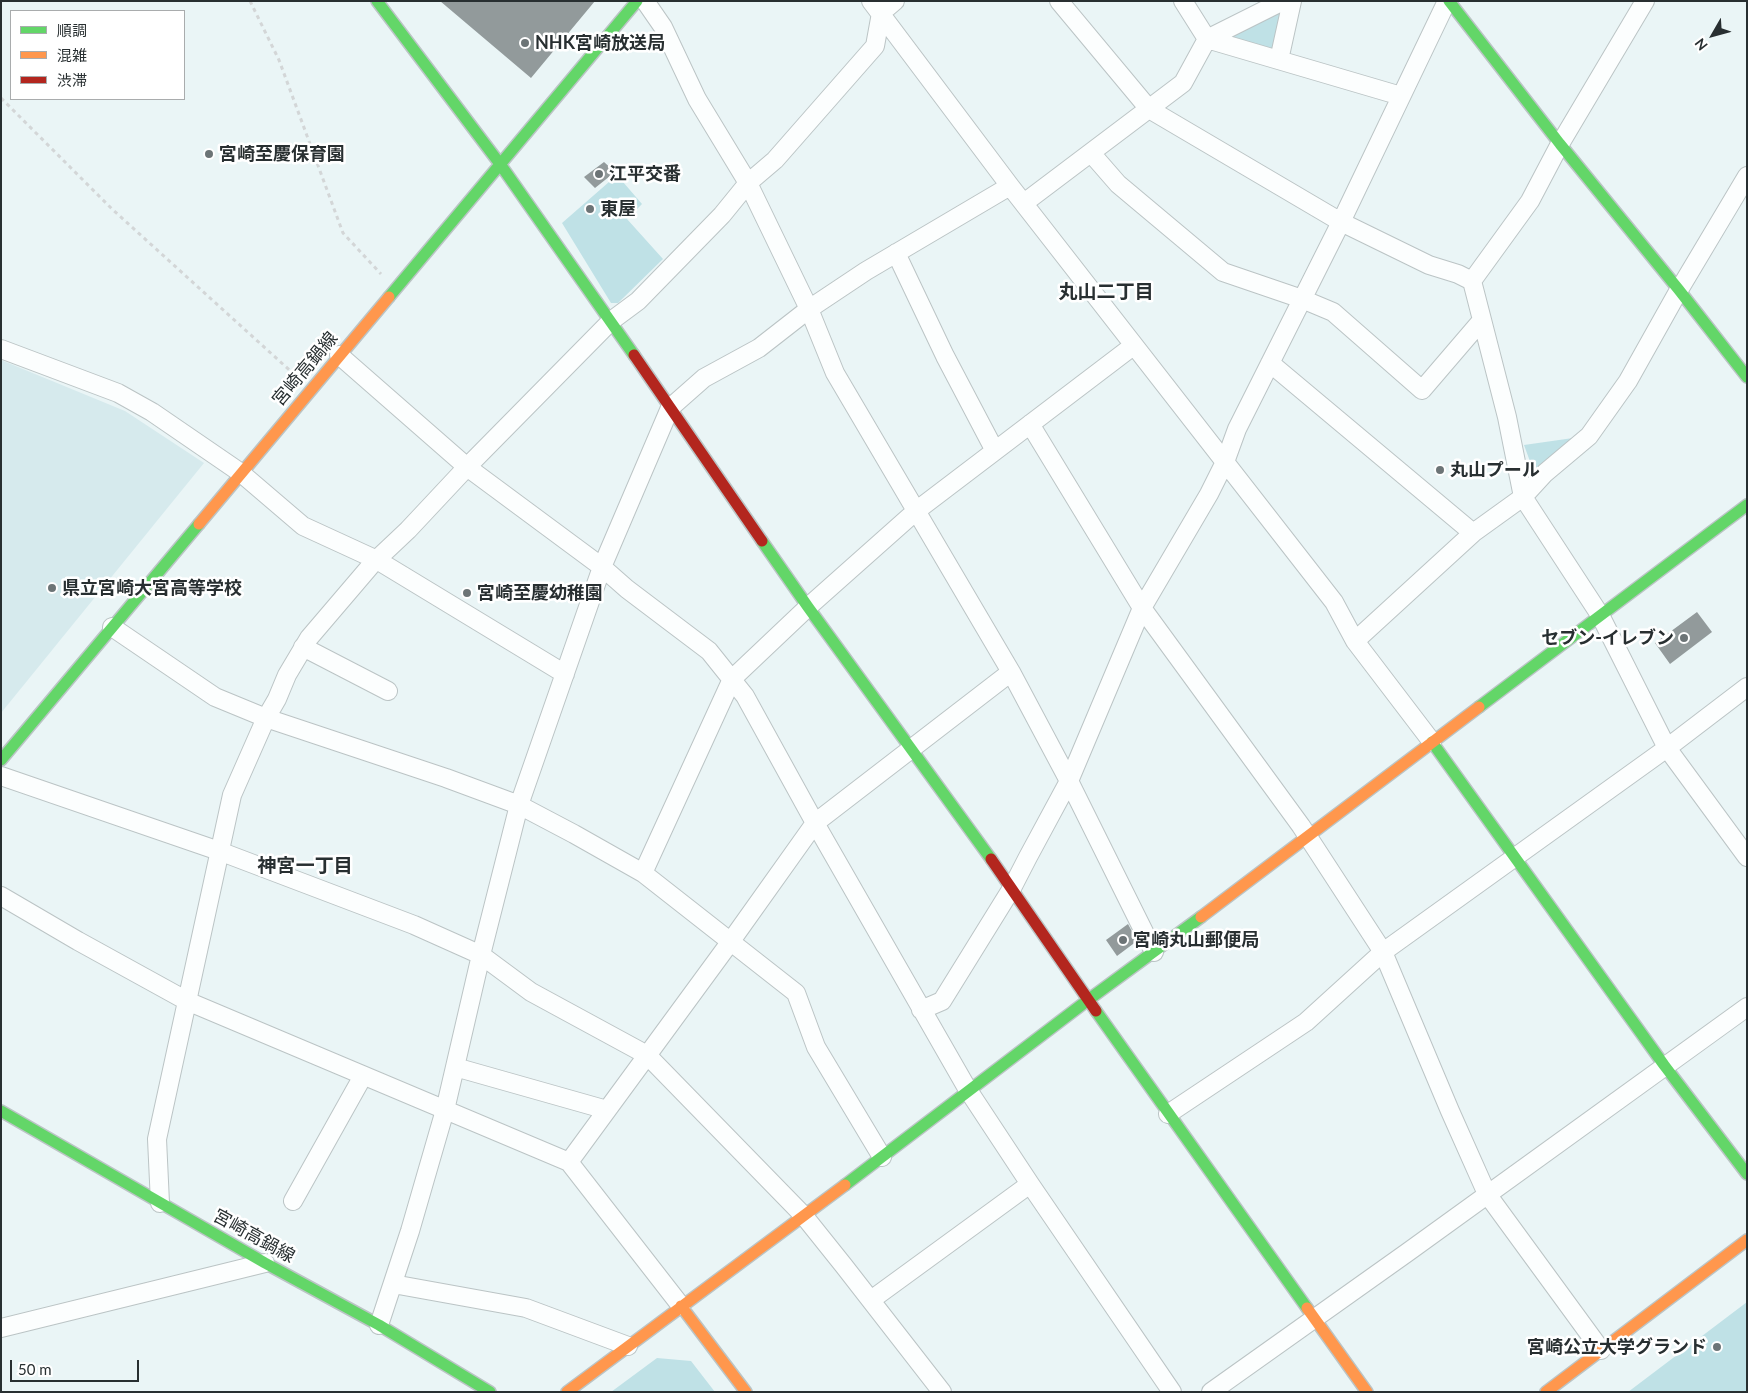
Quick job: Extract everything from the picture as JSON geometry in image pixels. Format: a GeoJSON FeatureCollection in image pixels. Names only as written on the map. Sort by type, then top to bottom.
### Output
{"type":"FeatureCollection","features":[{"type":"Feature","properties":{"kind":"street"},"geometry":{"type":"LineString","coordinates":[[377,1],[500,164],[611,321],[808,608],[912,748],[1012,888],[1168,1114],[1367,1392]]}},
{"type":"Feature","properties":{"kind":"street","name":"宮崎高鍋線"},"geometry":{"type":"LineString","coordinates":[[1,760],[636,1]]}},
{"type":"Feature","properties":{"kind":"street"},"geometry":{"type":"LineString","coordinates":[[645,1],[663,27],[698,99],[748,183],[809,309],[835,373],[1011,672],[1069,781],[1154,952]]}},
{"type":"Feature","properties":{"kind":"street"},"geometry":{"type":"LineString","coordinates":[[876,7],[895,1]]}},
{"type":"Feature","properties":{"kind":"street"},"geometry":{"type":"LineString","coordinates":[[1059,1],[1149,109],[1341,222],[1429,266],[1458,274],[1472,281],[1507,417],[1523,497],[1600,615],[1667,748],[1747,857]]}},
{"type":"Feature","properties":{"kind":"street"},"geometry":{"type":"LineString","coordinates":[[1184,1],[1207,39],[1401,96]]}},
{"type":"Feature","properties":{"kind":"street"},"geometry":{"type":"LineString","coordinates":[[1024,203],[1183,83],[1207,39],[1283,1]]}},
{"type":"Feature","properties":{"kind":"street"},"geometry":{"type":"LineString","coordinates":[[1279,60],[1292,1]]}},
{"type":"Feature","properties":{"kind":"street"},"geometry":{"type":"LineString","coordinates":[[921,1010],[942,1001],[1012,888],[1069,781],[1142,608],[1209,494],[1238,429],[1448,1],[1560,144],[1747,376]]}},
{"type":"Feature","properties":{"kind":"street"},"geometry":{"type":"LineString","coordinates":[[1472,281],[1530,201],[1560,144],[1645,1]]}},
{"type":"Feature","properties":{"kind":"street"},"geometry":{"type":"LineString","coordinates":[[160,1203],[157,1139],[232,795],[266,718],[303,647],[377,560],[467,467],[611,321],[638,301],[722,215],[748,183],[775,160],[875,46],[876,7]]}},
{"type":"Feature","properties":{"kind":"street"},"geometry":{"type":"LineString","coordinates":[[876,7],[1010,186],[1334,602],[1355,641],[1432,742],[1664,1065],[1747,1174]]}},
{"type":"Feature","properties":{"kind":"street"},"geometry":{"type":"LineString","coordinates":[[1091,153],[1118,184],[1223,272],[1302,299],[1333,312],[1422,390],[1482,320]]}},
{"type":"Feature","properties":{"kind":"street"},"geometry":{"type":"LineString","coordinates":[[1355,641],[1473,533],[1523,497],[1544,473],[1589,436],[1628,381],[1679,290],[1747,176]]}},
{"type":"Feature","properties":{"kind":"street"},"geometry":{"type":"LineString","coordinates":[[379,1325],[445,1110],[481,955],[519,805],[602,567],[670,408],[704,378],[759,348],[809,309],[866,270],[1010,186]]}},
{"type":"Feature","properties":{"kind":"street"},"geometry":{"type":"LineString","coordinates":[[896,253],[945,356],[994,451]]}},
{"type":"Feature","properties":{"kind":"street"},"geometry":{"type":"LineString","coordinates":[[643,873],[732,679],[916,511],[1134,346]]}},
{"type":"Feature","properties":{"kind":"street"},"geometry":{"type":"LineString","coordinates":[[1,348],[118,393],[152,412],[241,473],[303,526],[377,560],[565,674]]}},
{"type":"Feature","properties":{"kind":"street"},"geometry":{"type":"LineString","coordinates":[[339,355],[467,467],[602,567],[627,589],[709,651],[732,679],[745,696],[815,823],[968,1090],[1172,1392]]}},
{"type":"Feature","properties":{"kind":"street"},"geometry":{"type":"LineString","coordinates":[[1270,363],[1473,533]]}},
{"type":"Feature","properties":{"kind":"street"},"geometry":{"type":"LineString","coordinates":[[1030,424],[1142,608],[1307,838],[1383,952],[1487,1194],[1601,1350]]}},
{"type":"Feature","properties":{"kind":"street"},"geometry":{"type":"LineString","coordinates":[[567,1392],[804,1216],[1088,1000],[1307,838],[1747,505]]}},
{"type":"Feature","properties":{"kind":"street"},"geometry":{"type":"LineString","coordinates":[[112,627],[215,697],[266,718],[446,778],[519,805],[643,873],[796,993],[816,1048],[882,1157]]}},
{"type":"Feature","properties":{"kind":"street"},"geometry":{"type":"LineString","coordinates":[[303,647],[388,691]]}},
{"type":"Feature","properties":{"kind":"street"},"geometry":{"type":"LineString","coordinates":[[569,1162],[815,823],[1011,672]]}},
{"type":"Feature","properties":{"kind":"street"},"geometry":{"type":"LineString","coordinates":[[1168,1114],[1306,1022],[1383,952],[1667,748],[1747,687]]}},
{"type":"Feature","properties":{"kind":"street"},"geometry":{"type":"LineString","coordinates":[[1,776],[219,851],[414,925],[481,955],[530,992],[647,1055],[804,1216],[942,1392]]}},
{"type":"Feature","properties":{"kind":"street"},"geometry":{"type":"LineString","coordinates":[[1,896],[187,1001],[569,1162],[746,1392]]}},
{"type":"Feature","properties":{"kind":"street"},"geometry":{"type":"LineString","coordinates":[[1211,1392],[1747,1007]]}},
{"type":"Feature","properties":{"kind":"street"},"geometry":{"type":"LineString","coordinates":[[455,1067],[607,1110]]}},
{"type":"Feature","properties":{"kind":"street"},"geometry":{"type":"LineString","coordinates":[[293,1201],[363,1076]]}},
{"type":"Feature","properties":{"kind":"street","name":"宮崎高鍋線"},"geometry":{"type":"LineString","coordinates":[[1,1111],[265,1263],[379,1325],[490,1392]]}},
{"type":"Feature","properties":{"kind":"street"},"geometry":{"type":"LineString","coordinates":[[871,1300],[1030,1184]]}},
{"type":"Feature","properties":{"kind":"street"},"geometry":{"type":"LineString","coordinates":[[1546,1392],[1747,1240]]}},
{"type":"Feature","properties":{"kind":"street"},"geometry":{"type":"LineString","coordinates":[[1,1328],[265,1263]]}},
{"type":"Feature","properties":{"kind":"street"},"geometry":{"type":"LineString","coordinates":[[393,1284],[526,1308],[628,1346]]}},
{"type":"Feature","properties":{"kind":"path"},"geometry":{"type":"LineString","coordinates":[[250,1],[279,60],[342,232],[395,290]]}},
{"type":"Feature","properties":{"kind":"path"},"geometry":{"type":"LineString","coordinates":[[1,98],[112,209],[311,390]]}},
{"type":"Feature","properties":{"kind":"shaded area"},"geometry":{"type":"Polygon","coordinates":[[[1286,6],[1274,53],[1222,38],[1286,6]]]}},
{"type":"Feature","properties":{"kind":"shaded area"},"geometry":{"type":"Polygon","coordinates":[[[617,175],[642,204],[627,219],[663,259],[618,303],[611,303],[562,223],[617,175]]]}},
{"type":"Feature","properties":{"kind":"shaded area","name":"県立宮崎大宮高等学校"},"geometry":{"type":"Polygon","coordinates":[[[1,360],[125,411],[204,463],[1,713],[1,360]]]}},
{"type":"Feature","properties":{"kind":"shaded area"},"geometry":{"type":"Polygon","coordinates":[[[1580,437],[1535,475],[1524,445],[1580,437]]]}},
{"type":"Feature","properties":{"kind":"shaded area","name":"宮崎公立大学グランド"},"geometry":{"type":"Polygon","coordinates":[[[1747,1302],[1747,1392],[1628,1392],[1747,1302]]]}},
{"type":"Feature","properties":{"kind":"shaded area"},"geometry":{"type":"Polygon","coordinates":[[[657,1358],[691,1361],[715,1392],[611,1392],[657,1358]]]}},
{"type":"Feature","properties":{"kind":"building","name":"NHK宮崎放送局"},"geometry":{"type":"Polygon","coordinates":[[[440,1],[595,1],[531,78],[440,1]]]}},
{"type":"Feature","properties":{"kind":"building","name":"江平交番"},"geometry":{"type":"Polygon","coordinates":[[[604,162],[615,172],[595,188],[584,177],[604,162]]]}},
{"type":"Feature","properties":{"kind":"building","name":"セブン-イレブン"},"geometry":{"type":"Polygon","coordinates":[[[1697,612],[1712,632],[1670,664],[1655,643],[1697,612]]]}},
{"type":"Feature","properties":{"kind":"building","name":"宮崎丸山郵便局"},"geometry":{"type":"Polygon","coordinates":[[[1128,924],[1137,941],[1117,956],[1106,940],[1128,924]]]}},
{"type":"Feature","properties":{"kind":"traffic: fast"},"geometry":{"type":"LineString","coordinates":[[377,1],[500,164],[634,355]]}},
{"type":"Feature","properties":{"kind":"traffic: fast"},"geometry":{"type":"LineString","coordinates":[[389,297],[637,1]]}},
{"type":"Feature","properties":{"kind":"traffic: fast"},"geometry":{"type":"LineString","coordinates":[[1449,1],[1560,144],[1747,377]]}},
{"type":"Feature","properties":{"kind":"traffic: fast"},"geometry":{"type":"LineString","coordinates":[[1479,707],[1747,505]]}},
{"type":"Feature","properties":{"kind":"traffic: fast"},"geometry":{"type":"LineString","coordinates":[[1,760],[199,524]]}},
{"type":"Feature","properties":{"kind":"traffic: fast"},"geometry":{"type":"LineString","coordinates":[[762,541],[991,859]]}},
{"type":"Feature","properties":{"kind":"traffic: fast"},"geometry":{"type":"LineString","coordinates":[[1432,742],[1664,1065],[1747,1174]]}},
{"type":"Feature","properties":{"kind":"traffic: fast"},"geometry":{"type":"LineString","coordinates":[[845,1185],[1088,1000],[1201,917]]}},
{"type":"Feature","properties":{"kind":"traffic: fast"},"geometry":{"type":"LineString","coordinates":[[1096,1011],[1307,1308]]}},
{"type":"Feature","properties":{"kind":"traffic: fast"},"geometry":{"type":"LineString","coordinates":[[1,1111],[265,1263],[379,1325],[490,1392]]}},
{"type":"Feature","properties":{"kind":"traffic: slow"},"geometry":{"type":"LineString","coordinates":[[199,524],[389,297]]}},
{"type":"Feature","properties":{"kind":"traffic: slow"},"geometry":{"type":"LineString","coordinates":[[1201,917],[1479,707]]}},
{"type":"Feature","properties":{"kind":"traffic: slow"},"geometry":{"type":"LineString","coordinates":[[567,1392],[845,1185]]}},
{"type":"Feature","properties":{"kind":"traffic: slow"},"geometry":{"type":"LineString","coordinates":[[1546,1392],[1747,1240]]}},
{"type":"Feature","properties":{"kind":"traffic: slow"},"geometry":{"type":"LineString","coordinates":[[681,1306],[746,1392]]}},
{"type":"Feature","properties":{"kind":"traffic: slow"},"geometry":{"type":"LineString","coordinates":[[1307,1308],[1367,1392]]}},
{"type":"Feature","properties":{"kind":"traffic: jam"},"geometry":{"type":"LineString","coordinates":[[634,355],[762,541]]}},
{"type":"Feature","properties":{"kind":"traffic: jam"},"geometry":{"type":"LineString","coordinates":[[991,859],[1096,1011]]}},
{"type":"Feature","properties":{"kind":"place","name":"NHK宮崎放送局"},"geometry":{"type":"Point","coordinates":[525,43]}},
{"type":"Feature","properties":{"kind":"place","name":"宮崎至慶保育園"},"geometry":{"type":"Point","coordinates":[209,154]}},
{"type":"Feature","properties":{"kind":"place","name":"江平交番"},"geometry":{"type":"Point","coordinates":[599,174]}},
{"type":"Feature","properties":{"kind":"place","name":"東屋"},"geometry":{"type":"Point","coordinates":[590,209]}},
{"type":"Feature","properties":{"kind":"place","name":"丸山プール"},"geometry":{"type":"Point","coordinates":[1440,470]}},
{"type":"Feature","properties":{"kind":"place","name":"県立宮崎大宮高等学校"},"geometry":{"type":"Point","coordinates":[52,588]}},
{"type":"Feature","properties":{"kind":"place","name":"宮崎至慶幼稚園"},"geometry":{"type":"Point","coordinates":[467,593]}},
{"type":"Feature","properties":{"kind":"place","name":"セブン-イレブン"},"geometry":{"type":"Point","coordinates":[1684,638]}},
{"type":"Feature","properties":{"kind":"place","name":"宮崎丸山郵便局"},"geometry":{"type":"Point","coordinates":[1123,940]}},
{"type":"Feature","properties":{"kind":"place","name":"宮崎公立大学グランド"},"geometry":{"type":"Point","coordinates":[1717,1347]}},
{"type":"Feature","properties":{"kind":"district","name":"丸山二丁目"},"geometry":{"type":"Point","coordinates":[1106,292]}},
{"type":"Feature","properties":{"kind":"district","name":"神宮一丁目"},"geometry":{"type":"Point","coordinates":[305,866]}}]}
